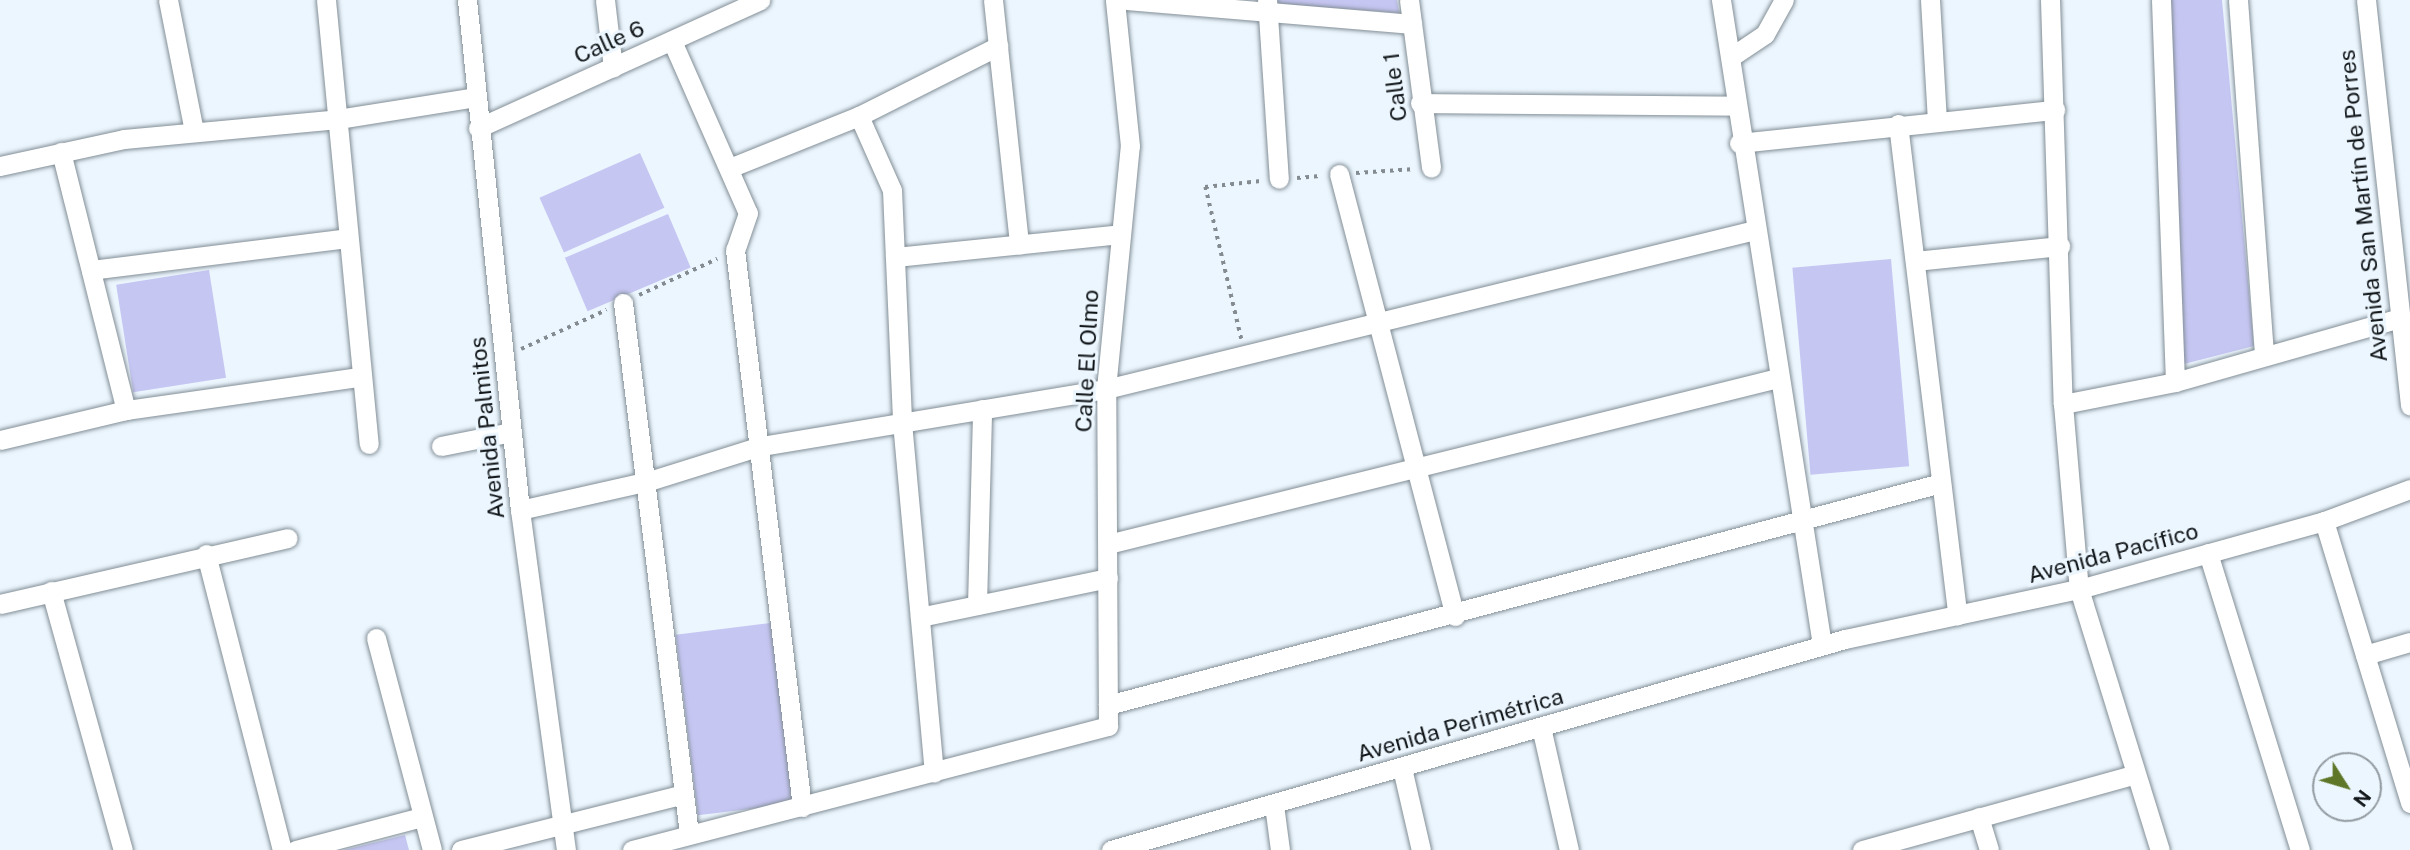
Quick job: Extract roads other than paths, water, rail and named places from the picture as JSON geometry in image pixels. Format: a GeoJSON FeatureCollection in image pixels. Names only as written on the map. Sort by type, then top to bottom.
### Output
{"type":"FeatureCollection","features":[{"type":"Feature","properties":{"kind":"street"},"geometry":{"type":"LineString","coordinates":[[168,0],[194,131]]}},
{"type":"Feature","properties":{"kind":"street"},"geometry":{"type":"LineString","coordinates":[[326,0],[359,377],[369,444]]}},
{"type":"Feature","properties":{"kind":"street","name":"Avenida Palmitos"},"geometry":{"type":"LineString","coordinates":[[467,0],[478,128],[520,510],[566,850]]}},
{"type":"Feature","properties":{"kind":"street"},"geometry":{"type":"LineString","coordinates":[[605,0],[613,68]]}},
{"type":"Feature","properties":{"kind":"street","name":"Calle 6"},"geometry":{"type":"LineString","coordinates":[[478,128],[760,0]]}},
{"type":"Feature","properties":{"kind":"street"},"geometry":{"type":"LineString","coordinates":[[993,0],[1019,245]]}},
{"type":"Feature","properties":{"kind":"street","name":"Calle El Olmo"},"geometry":{"type":"LineString","coordinates":[[934,773],[1108,726],[1106,389],[1130,146],[1115,0]]}},
{"type":"Feature","properties":{"kind":"street"},"geometry":{"type":"LineString","coordinates":[[1127,0],[1268,8],[1412,24]]}},
{"type":"Feature","properties":{"kind":"street","name":"Calle 1"},"geometry":{"type":"LineString","coordinates":[[1409,0],[1420,103],[1431,168]]}},
{"type":"Feature","properties":{"kind":"street"},"geometry":{"type":"LineString","coordinates":[[1721,0],[1731,57],[1739,143],[1822,645]]}},
{"type":"Feature","properties":{"kind":"street"},"geometry":{"type":"LineString","coordinates":[[1731,57],[1765,34],[1784,0]]}},
{"type":"Feature","properties":{"kind":"street"},"geometry":{"type":"LineString","coordinates":[[1930,0],[1937,120]]}},
{"type":"Feature","properties":{"kind":"street"},"geometry":{"type":"LineString","coordinates":[[2050,0],[2063,404],[2079,589],[2160,850]]}},
{"type":"Feature","properties":{"kind":"street"},"geometry":{"type":"LineString","coordinates":[[2161,0],[2175,382]]}},
{"type":"Feature","properties":{"kind":"street"},"geometry":{"type":"LineString","coordinates":[[2238,0],[2264,356]]}},
{"type":"Feature","properties":{"kind":"street","name":"Avenida San Martín de Porres"},"geometry":{"type":"LineString","coordinates":[[2366,0],[2410,406]]}},
{"type":"Feature","properties":{"kind":"street"},"geometry":{"type":"LineString","coordinates":[[1268,8],[1279,179]]}},
{"type":"Feature","properties":{"kind":"street"},"geometry":{"type":"LineString","coordinates":[[672,41],[732,167],[748,214],[735,250],[761,446],[802,807]]}},
{"type":"Feature","properties":{"kind":"street"},"geometry":{"type":"LineString","coordinates":[[732,167],[859,116],[998,46]]}},
{"type":"Feature","properties":{"kind":"street"},"geometry":{"type":"LineString","coordinates":[[0,166],[61,152],[194,131],[338,119],[475,97]]}},
{"type":"Feature","properties":{"kind":"street"},"geometry":{"type":"LineString","coordinates":[[1420,103],[1735,106]]}},
{"type":"Feature","properties":{"kind":"street"},"geometry":{"type":"LineString","coordinates":[[1739,143],[1898,124],[2054,110]]}},
{"type":"Feature","properties":{"kind":"street"},"geometry":{"type":"LineString","coordinates":[[632,850],[934,773],[902,422],[891,190],[859,116]]}},
{"type":"Feature","properties":{"kind":"street"},"geometry":{"type":"LineString","coordinates":[[1898,124],[1957,615]]}},
{"type":"Feature","properties":{"kind":"street"},"geometry":{"type":"LineString","coordinates":[[61,152],[126,410]]}},
{"type":"Feature","properties":{"kind":"street"},"geometry":{"type":"LineString","coordinates":[[1339,174],[1374,323],[1455,616]]}},
{"type":"Feature","properties":{"kind":"street"},"geometry":{"type":"LineString","coordinates":[[520,510],[649,481],[761,446],[1106,389],[1755,230]]}},
{"type":"Feature","properties":{"kind":"street"},"geometry":{"type":"LineString","coordinates":[[895,257],[1121,234]]}},
{"type":"Feature","properties":{"kind":"street"},"geometry":{"type":"LineString","coordinates":[[91,270],[348,238]]}},
{"type":"Feature","properties":{"kind":"street"},"geometry":{"type":"LineString","coordinates":[[1915,261],[2060,246]]}},
{"type":"Feature","properties":{"kind":"street"},"geometry":{"type":"LineString","coordinates":[[623,303],[649,481],[689,834]]}},
{"type":"Feature","properties":{"kind":"street"},"geometry":{"type":"LineString","coordinates":[[2063,404],[2175,382],[2399,317]]}},
{"type":"Feature","properties":{"kind":"street"},"geometry":{"type":"LineString","coordinates":[[0,440],[126,410],[359,377]]}},
{"type":"Feature","properties":{"kind":"street"},"geometry":{"type":"LineString","coordinates":[[1108,544],[1413,464],[1778,377]]}},
{"type":"Feature","properties":{"kind":"street"},"geometry":{"type":"LineString","coordinates":[[977,605],[982,409]]}},
{"type":"Feature","properties":{"kind":"street"},"geometry":{"type":"LineString","coordinates":[[441,446],[512,432]]}},
{"type":"Feature","properties":{"kind":"street"},"geometry":{"type":"LineString","coordinates":[[1108,705],[1455,616],[1800,524],[1941,483]]}},
{"type":"Feature","properties":{"kind":"street","name":"Avenida Pacífico"},"geometry":{"type":"LineString","coordinates":[[1822,645],[2079,589],[2324,521],[2410,489]]}},
{"type":"Feature","properties":{"kind":"street"},"geometry":{"type":"LineString","coordinates":[[2324,521],[2365,654],[2405,768],[2410,803]]}},
{"type":"Feature","properties":{"kind":"street"},"geometry":{"type":"LineString","coordinates":[[0,604],[206,554],[288,538]]}},
{"type":"Feature","properties":{"kind":"street"},"geometry":{"type":"LineString","coordinates":[[2208,553],[2300,850]]}},
{"type":"Feature","properties":{"kind":"street"},"geometry":{"type":"LineString","coordinates":[[206,554],[282,850]]}},
{"type":"Feature","properties":{"kind":"street"},"geometry":{"type":"LineString","coordinates":[[920,617],[1108,578]]}},
{"type":"Feature","properties":{"kind":"street"},"geometry":{"type":"LineString","coordinates":[[51,591],[123,850]]}},
{"type":"Feature","properties":{"kind":"street"},"geometry":{"type":"LineString","coordinates":[[376,638],[432,850]]}},
{"type":"Feature","properties":{"kind":"street"},"geometry":{"type":"LineString","coordinates":[[2365,654],[2410,642]]}},
{"type":"Feature","properties":{"kind":"street","name":"Avenida Perimétrica"},"geometry":{"type":"LineString","coordinates":[[1111,850],[1140,847],[1274,805],[1822,645]]}},
{"type":"Feature","properties":{"kind":"street"},"geometry":{"type":"LineString","coordinates":[[1541,727],[1569,850]]}},
{"type":"Feature","properties":{"kind":"street"},"geometry":{"type":"LineString","coordinates":[[1402,768],[1421,850]]}},
{"type":"Feature","properties":{"kind":"street"},"geometry":{"type":"LineString","coordinates":[[1862,850],[2136,774]]}},
{"type":"Feature","properties":{"kind":"street"},"geometry":{"type":"LineString","coordinates":[[461,850],[562,821],[684,794]]}},
{"type":"Feature","properties":{"kind":"street"},"geometry":{"type":"LineString","coordinates":[[1274,805],[1280,850]]}},
{"type":"Feature","properties":{"kind":"street"},"geometry":{"type":"LineString","coordinates":[[296,850],[422,817]]}},
{"type":"Feature","properties":{"kind":"street"},"geometry":{"type":"LineString","coordinates":[[1979,817],[1989,850]]}}]}
